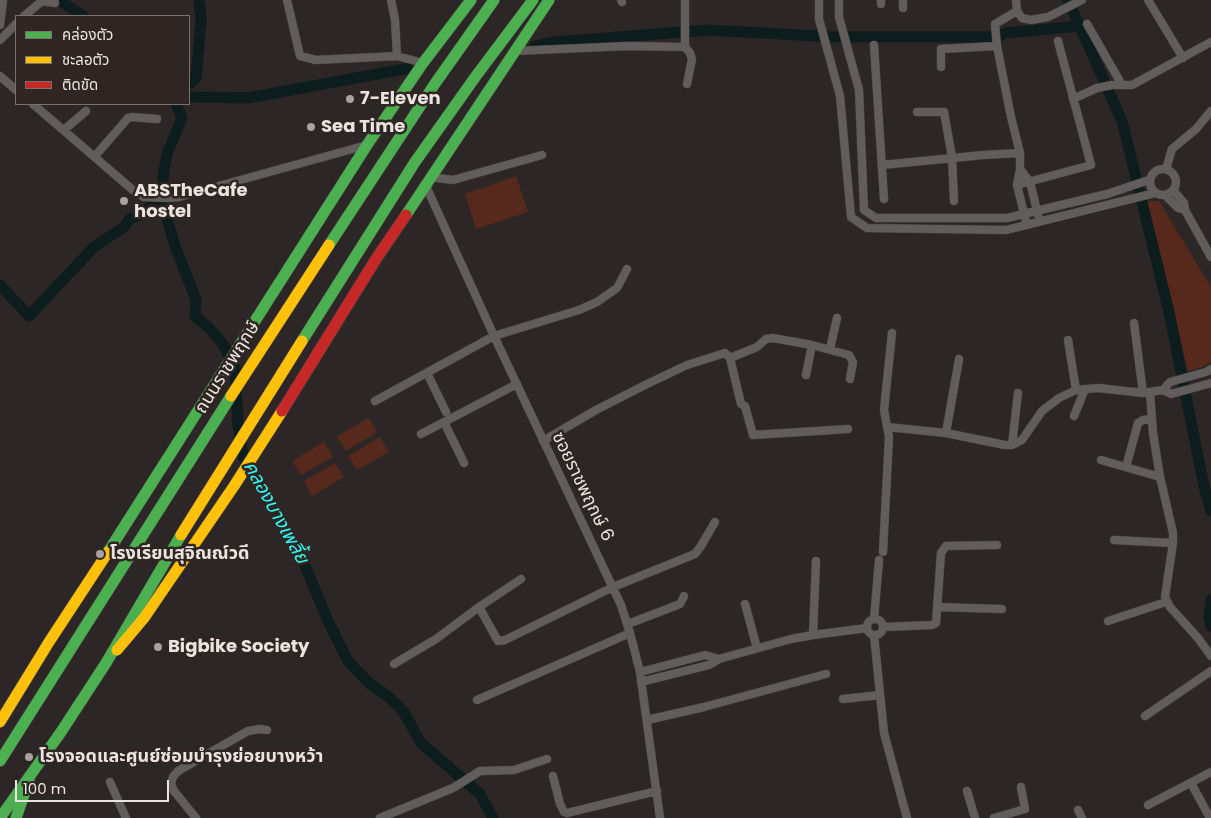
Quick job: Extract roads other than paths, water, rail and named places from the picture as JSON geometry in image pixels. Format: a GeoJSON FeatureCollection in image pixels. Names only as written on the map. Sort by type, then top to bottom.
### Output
{"type":"FeatureCollection","features":[{"type":"Feature","properties":{"kind":"main road","name":"ถนนราชพฤกษ์"},"geometry":{"type":"LineString","coordinates":[[1,718],[216,385],[367,145],[422,63],[471,0]]}},
{"type":"Feature","properties":{"kind":"main road","name":"ถนนราชพฤกษ์"},"geometry":{"type":"LineString","coordinates":[[0,761],[261,348],[412,118],[494,0]]}},
{"type":"Feature","properties":{"kind":"main road"},"geometry":{"type":"LineString","coordinates":[[0,818],[106,663],[152,582],[231,453],[414,162],[533,0]]}},
{"type":"Feature","properties":{"kind":"main road"},"geometry":{"type":"LineString","coordinates":[[106,663],[144,618],[234,486],[376,259],[549,0]]}},
{"type":"Feature","properties":{"kind":"main road"},"geometry":{"type":"LineString","coordinates":[[16,818],[31,774]]}},
{"type":"Feature","properties":{"kind":"street"},"geometry":{"type":"LineString","coordinates":[[0,25],[4,0]]}},
{"type":"Feature","properties":{"kind":"street"},"geometry":{"type":"LineString","coordinates":[[287,0],[300,56],[316,60],[397,56],[422,63]]}},
{"type":"Feature","properties":{"kind":"street"},"geometry":{"type":"LineString","coordinates":[[391,0],[395,20],[397,56]]}},
{"type":"Feature","properties":{"kind":"street"},"geometry":{"type":"LineString","coordinates":[[685,0],[685,47],[692,59],[687,84]]}},
{"type":"Feature","properties":{"kind":"street"},"geometry":{"type":"LineString","coordinates":[[819,0],[819,19],[840,96],[851,217],[867,228],[1006,230],[1155,193],[1165,195],[1178,208],[1185,210]]}},
{"type":"Feature","properties":{"kind":"street"},"geometry":{"type":"LineString","coordinates":[[839,0],[839,17],[859,90],[864,210],[876,218],[1007,218],[1106,194],[1149,180],[1158,170],[1166,169],[1173,174],[1176,186],[1165,195]]}},
{"type":"Feature","properties":{"kind":"street"},"geometry":{"type":"LineString","coordinates":[[1016,0],[1017,11],[1022,18],[1031,20],[1048,17],[1080,1]]}},
{"type":"Feature","properties":{"kind":"street"},"geometry":{"type":"LineString","coordinates":[[1148,0],[1183,58]]}},
{"type":"Feature","properties":{"kind":"street"},"geometry":{"type":"LineString","coordinates":[[25,15],[42,1],[55,3]]}},
{"type":"Feature","properties":{"kind":"street"},"geometry":{"type":"LineString","coordinates":[[1017,11],[995,24],[997,46],[1010,117],[1020,153],[1017,185],[1027,225]]}},
{"type":"Feature","properties":{"kind":"street"},"geometry":{"type":"LineString","coordinates":[[1087,24],[1122,85]]}},
{"type":"Feature","properties":{"kind":"street"},"geometry":{"type":"LineString","coordinates":[[0,40],[15,25]]}},
{"type":"Feature","properties":{"kind":"street"},"geometry":{"type":"LineString","coordinates":[[1017,185],[1092,164],[1058,41]]}},
{"type":"Feature","properties":{"kind":"street"},"geometry":{"type":"LineString","coordinates":[[1073,99],[1097,88],[1112,85],[1132,85],[1211,42]]}},
{"type":"Feature","properties":{"kind":"street"},"geometry":{"type":"LineString","coordinates":[[874,45],[884,199]]}},
{"type":"Feature","properties":{"kind":"street"},"geometry":{"type":"LineString","coordinates":[[515,51],[628,46],[685,47]]}},
{"type":"Feature","properties":{"kind":"street"},"geometry":{"type":"LineString","coordinates":[[941,67],[941,49],[997,46]]}},
{"type":"Feature","properties":{"kind":"street"},"geometry":{"type":"LineString","coordinates":[[0,76],[15,89]]}},
{"type":"Feature","properties":{"kind":"street"},"geometry":{"type":"LineString","coordinates":[[34,105],[134,191],[144,197],[179,197],[367,145]]}},
{"type":"Feature","properties":{"kind":"street"},"geometry":{"type":"LineString","coordinates":[[64,130],[86,111]]}},
{"type":"Feature","properties":{"kind":"street"},"geometry":{"type":"LineString","coordinates":[[1166,169],[1172,149],[1196,129],[1211,111]]}},
{"type":"Feature","properties":{"kind":"street"},"geometry":{"type":"LineString","coordinates":[[917,112],[944,112],[952,157],[954,201]]}},
{"type":"Feature","properties":{"kind":"street"},"geometry":{"type":"LineString","coordinates":[[95,156],[128,118],[158,119]]}},
{"type":"Feature","properties":{"kind":"street"},"geometry":{"type":"LineString","coordinates":[[882,165],[952,157],[1020,153]]}},
{"type":"Feature","properties":{"kind":"street"},"geometry":{"type":"LineString","coordinates":[[427,181],[453,180],[542,155]]}},
{"type":"Feature","properties":{"kind":"street"},"geometry":{"type":"LineString","coordinates":[[1020,169],[1030,182],[1040,222]]}},
{"type":"Feature","properties":{"kind":"street"},"geometry":{"type":"LineString","coordinates":[[1149,180],[1150,187],[1155,193]]}},
{"type":"Feature","properties":{"kind":"street","name":"ซอยราชพฤกษ์ 6"},"geometry":{"type":"LineString","coordinates":[[427,181],[494,336],[613,587],[628,624],[640,672],[660,818]]}},
{"type":"Feature","properties":{"kind":"street"},"geometry":{"type":"LineString","coordinates":[[1173,190],[1184,203],[1185,210],[1211,257]]}},
{"type":"Feature","properties":{"kind":"street"},"geometry":{"type":"LineString","coordinates":[[375,401],[494,336],[580,310],[597,302],[617,288],[627,269]]}},
{"type":"Feature","properties":{"kind":"street"},"geometry":{"type":"LineString","coordinates":[[830,349],[837,318]]}},
{"type":"Feature","properties":{"kind":"street"},"geometry":{"type":"LineString","coordinates":[[1134,323],[1152,419],[1160,477],[1172,524],[1173,543],[1165,592],[1166,602],[1198,638],[1211,656]]}},
{"type":"Feature","properties":{"kind":"street"},"geometry":{"type":"LineString","coordinates":[[883,552],[889,438],[884,410],[892,333]]}},
{"type":"Feature","properties":{"kind":"street"},"geometry":{"type":"LineString","coordinates":[[730,358],[750,350],[766,339],[773,338],[830,349],[849,355],[853,362],[850,379]]}},
{"type":"Feature","properties":{"kind":"street"},"geometry":{"type":"LineString","coordinates":[[1068,340],[1076,390]]}},
{"type":"Feature","properties":{"kind":"street"},"geometry":{"type":"LineString","coordinates":[[806,374],[812,345]]}},
{"type":"Feature","properties":{"kind":"street"},"geometry":{"type":"LineString","coordinates":[[543,441],[621,397],[687,365],[722,354],[726,354],[730,358],[741,403],[745,406],[753,435],[848,429]]}},
{"type":"Feature","properties":{"kind":"street"},"geometry":{"type":"LineString","coordinates":[[946,433],[959,359]]}},
{"type":"Feature","properties":{"kind":"street"},"geometry":{"type":"LineString","coordinates":[[1163,390],[1170,382],[1209,371]]}},
{"type":"Feature","properties":{"kind":"street"},"geometry":{"type":"LineString","coordinates":[[428,372],[446,412]]}},
{"type":"Feature","properties":{"kind":"street"},"geometry":{"type":"LineString","coordinates":[[887,427],[946,433],[1012,445],[1022,440],[1042,411],[1059,398],[1076,390],[1098,388],[1147,392],[1163,390],[1171,394],[1210,383]]}},
{"type":"Feature","properties":{"kind":"street"},"geometry":{"type":"LineString","coordinates":[[421,434],[517,384]]}},
{"type":"Feature","properties":{"kind":"street"},"geometry":{"type":"LineString","coordinates":[[1074,416],[1086,389]]}},
{"type":"Feature","properties":{"kind":"street"},"geometry":{"type":"LineString","coordinates":[[1012,445],[1018,393]]}},
{"type":"Feature","properties":{"kind":"street"},"geometry":{"type":"LineString","coordinates":[[1126,467],[1138,423],[1143,420],[1152,419]]}},
{"type":"Feature","properties":{"kind":"street"},"geometry":{"type":"LineString","coordinates":[[444,422],[464,463]]}},
{"type":"Feature","properties":{"kind":"street"},"geometry":{"type":"LineString","coordinates":[[1101,460],[1160,477]]}},
{"type":"Feature","properties":{"kind":"street"},"geometry":{"type":"LineString","coordinates":[[479,607],[498,642],[501,642],[613,587],[695,554],[715,522]]}},
{"type":"Feature","properties":{"kind":"street"},"geometry":{"type":"LineString","coordinates":[[1114,540],[1173,543]]}},
{"type":"Feature","properties":{"kind":"street"},"geometry":{"type":"LineString","coordinates":[[883,627],[932,625],[936,623],[938,619],[943,549],[950,546],[997,546]]}},
{"type":"Feature","properties":{"kind":"street"},"geometry":{"type":"LineString","coordinates":[[874,618],[879,560]]}},
{"type":"Feature","properties":{"kind":"street"},"geometry":{"type":"LineString","coordinates":[[814,635],[816,561]]}},
{"type":"Feature","properties":{"kind":"street"},"geometry":{"type":"LineString","coordinates":[[394,664],[436,639],[479,607],[521,580]]}},
{"type":"Feature","properties":{"kind":"street"},"geometry":{"type":"LineString","coordinates":[[628,624],[680,604],[684,596]]}},
{"type":"Feature","properties":{"kind":"street"},"geometry":{"type":"LineString","coordinates":[[1108,621],[1166,602]]}},
{"type":"Feature","properties":{"kind":"street"},"geometry":{"type":"LineString","coordinates":[[746,604],[757,648]]}},
{"type":"Feature","properties":{"kind":"street"},"geometry":{"type":"LineString","coordinates":[[938,607],[1002,609]]}},
{"type":"Feature","properties":{"kind":"street"},"geometry":{"type":"LineString","coordinates":[[874,618],[880,620],[883,627],[881,633],[874,635],[868,632],[867,628],[868,622],[874,618]]}},
{"type":"Feature","properties":{"kind":"street"},"geometry":{"type":"LineString","coordinates":[[641,682],[709,665],[719,659],[757,648],[814,635],[867,628]]}},
{"type":"Feature","properties":{"kind":"street"},"geometry":{"type":"LineString","coordinates":[[477,700],[630,633]]}},
{"type":"Feature","properties":{"kind":"street"},"geometry":{"type":"LineString","coordinates":[[874,635],[884,733],[907,818]]}},
{"type":"Feature","properties":{"kind":"street"},"geometry":{"type":"LineString","coordinates":[[640,672],[705,655],[719,659]]}},
{"type":"Feature","properties":{"kind":"street"},"geometry":{"type":"LineString","coordinates":[[1145,716],[1211,671]]}},
{"type":"Feature","properties":{"kind":"street"},"geometry":{"type":"LineString","coordinates":[[647,720],[704,707],[826,674]]}},
{"type":"Feature","properties":{"kind":"street"},"geometry":{"type":"LineString","coordinates":[[843,699],[880,695]]}},
{"type":"Feature","properties":{"kind":"street"},"geometry":{"type":"LineString","coordinates":[[196,818],[174,791],[171,784],[173,776],[178,771],[248,731],[267,730]]}},
{"type":"Feature","properties":{"kind":"street"},"geometry":{"type":"LineString","coordinates":[[380,818],[397,815],[484,771],[504,772],[547,759]]}},
{"type":"Feature","properties":{"kind":"street"},"geometry":{"type":"LineString","coordinates":[[1148,805],[1211,772]]}},
{"type":"Feature","properties":{"kind":"street"},"geometry":{"type":"LineString","coordinates":[[554,776],[560,804],[564,812],[568,814],[657,791]]}},
{"type":"Feature","properties":{"kind":"street"},"geometry":{"type":"LineString","coordinates":[[110,782],[126,818]]}},
{"type":"Feature","properties":{"kind":"street"},"geometry":{"type":"LineString","coordinates":[[1191,783],[1210,818]]}},
{"type":"Feature","properties":{"kind":"street"},"geometry":{"type":"LineString","coordinates":[[994,818],[1025,809],[1020,787]]}},
{"type":"Feature","properties":{"kind":"street"},"geometry":{"type":"LineString","coordinates":[[967,791],[975,818]]}},
{"type":"Feature","properties":{"kind":"waterway"},"geometry":{"type":"LineString","coordinates":[[59,0],[82,15]]}},
{"type":"Feature","properties":{"kind":"waterway","name":"คลองบางเพลี้ย"},"geometry":{"type":"LineString","coordinates":[[190,83],[196,78],[201,20],[199,0]]}},
{"type":"Feature","properties":{"kind":"waterway"},"geometry":{"type":"LineString","coordinates":[[1068,0],[1122,121],[1169,312],[1204,486],[1211,511]]}},
{"type":"Feature","properties":{"kind":"waterway"},"geometry":{"type":"LineString","coordinates":[[535,46],[555,42],[708,30],[834,37],[997,37],[1006,33],[1080,26]]}},
{"type":"Feature","properties":{"kind":"waterway"},"geometry":{"type":"LineString","coordinates":[[190,97],[248,98],[410,68]]}},
{"type":"Feature","properties":{"kind":"waterway","name":"คลองบางเพลี้ย"},"geometry":{"type":"LineString","coordinates":[[176,105],[182,118],[167,154],[163,177],[165,212],[175,246],[196,300],[195,316],[223,344],[235,369],[238,425],[243,456],[301,556],[328,621],[348,661],[368,682],[391,699],[403,711],[421,743],[480,794],[493,818]]}},
{"type":"Feature","properties":{"kind":"waterway"},"geometry":{"type":"LineString","coordinates":[[0,285],[29,316],[94,247],[124,227],[130,219],[142,214],[164,194]]}},
{"type":"Feature","properties":{"kind":"waterway"},"geometry":{"type":"LineString","coordinates":[[1211,600],[1209,617],[1211,626]]}},
{"type":"Feature","properties":{"kind":"place","name":"7-Eleven"},"geometry":{"type":"Point","coordinates":[350,99]}},
{"type":"Feature","properties":{"kind":"place","name":"Sea Time"},"geometry":{"type":"Point","coordinates":[311,127]}},
{"type":"Feature","properties":{"kind":"place","name":"ABSTheCafe hostel"},"geometry":{"type":"Point","coordinates":[124,201]}},
{"type":"Feature","properties":{"kind":"place","name":"โรงเรียนสุจิณณ์วดี"},"geometry":{"type":"Point","coordinates":[100,554]}},
{"type":"Feature","properties":{"kind":"place","name":"Bigbike Society"},"geometry":{"type":"Point","coordinates":[158,647]}},
{"type":"Feature","properties":{"kind":"place","name":"โรงจอดและศูนย์ซ่อมบำรุงย่อยบางหว้า"},"geometry":{"type":"Point","coordinates":[29,757]}}]}
